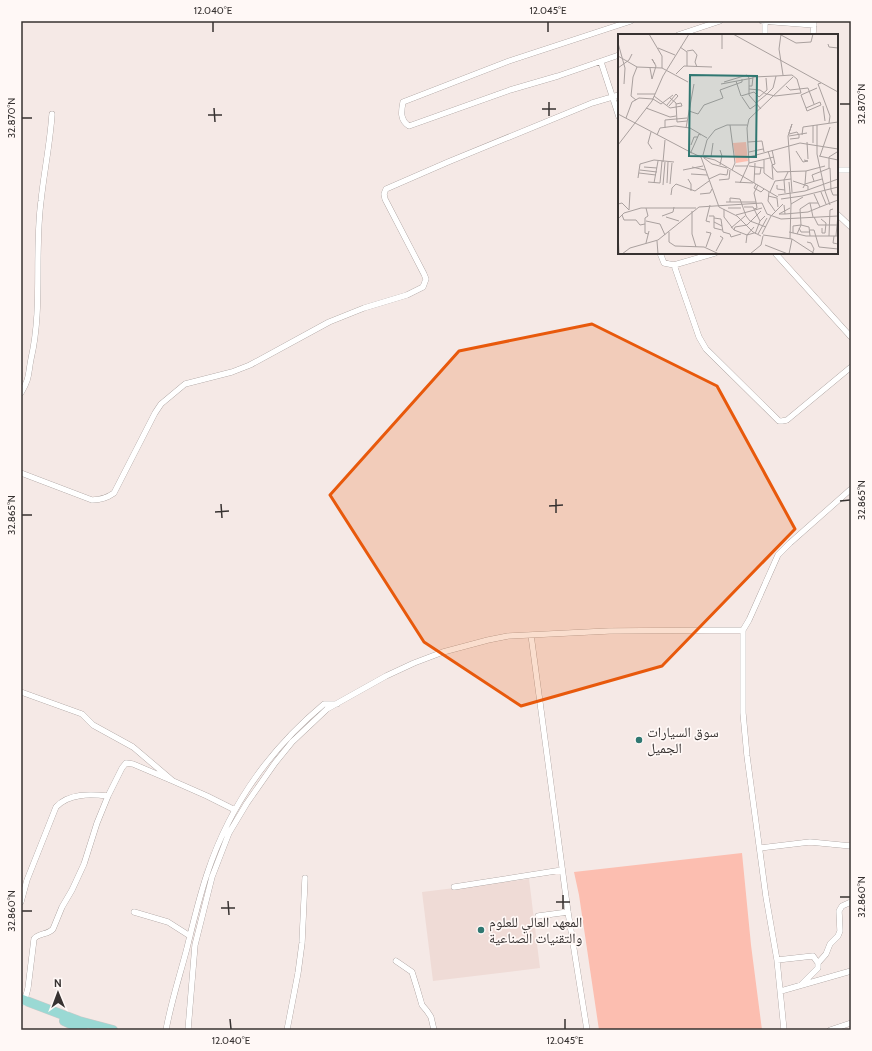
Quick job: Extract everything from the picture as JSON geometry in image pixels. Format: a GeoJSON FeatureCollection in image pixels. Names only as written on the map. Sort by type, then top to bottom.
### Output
{"type":"FeatureCollection","features":[{"type":"Feature","properties":{"kind":"main road"},"geometry":{"type":"LineString","coordinates":[[23,1000],[84,1030]]}},
{"type":"Feature","properties":{"kind":"main road"},"geometry":{"type":"LineString","coordinates":[[23,1000],[80,1021],[113,1030]]}},
{"type":"Feature","properties":{"kind":"street"},"geometry":{"type":"LineString","coordinates":[[618,55],[558,76],[510,90],[409,126],[405,123],[401,114],[403,102],[509,61],[631,21]]}},
{"type":"Feature","properties":{"kind":"street"},"geometry":{"type":"LineString","coordinates":[[681,34],[720,21]]}},
{"type":"Feature","properties":{"kind":"street"},"geometry":{"type":"LineString","coordinates":[[764,34],[764,21],[814,23],[813,34]]}},
{"type":"Feature","properties":{"kind":"street"},"geometry":{"type":"LineString","coordinates":[[600,62],[616,96],[618,110]]}},
{"type":"Feature","properties":{"kind":"street"},"geometry":{"type":"LineString","coordinates":[[21,472],[92,500],[99,500],[108,497],[114,493],[155,413],[162,404],[185,384],[232,372],[250,365],[329,322],[423,287],[426,279],[385,199],[384,194],[386,189],[455,159],[592,104],[616,96]]}},
{"type":"Feature","properties":{"kind":"street"},"geometry":{"type":"LineString","coordinates":[[21,393],[29,378],[35,343],[38,307],[38,244],[41,201],[50,140],[52,114]]}},
{"type":"Feature","properties":{"kind":"street"},"geometry":{"type":"LineString","coordinates":[[838,170],[851,170]]}},
{"type":"Feature","properties":{"kind":"street"},"geometry":{"type":"LineString","coordinates":[[838,215],[851,227]]}},
{"type":"Feature","properties":{"kind":"street"},"geometry":{"type":"LineString","coordinates":[[660,254],[664,263],[668,265],[674,265],[712,254]]}},
{"type":"Feature","properties":{"kind":"street"},"geometry":{"type":"LineString","coordinates":[[776,254],[851,337]]}},
{"type":"Feature","properties":{"kind":"street"},"geometry":{"type":"LineString","coordinates":[[674,265],[699,337],[706,349],[779,421],[782,422],[787,420],[851,367]]}},
{"type":"Feature","properties":{"kind":"street"},"geometry":{"type":"LineString","coordinates":[[784,1030],[778,960],[766,897],[747,756],[743,713],[743,630],[749,620],[778,555],[851,489]]}},
{"type":"Feature","properties":{"kind":"street"},"geometry":{"type":"LineString","coordinates":[[188,1030],[196,945],[209,876],[229,833],[260,783],[292,742],[327,709],[386,676],[414,663],[443,652],[508,636],[609,631],[743,630]]}},
{"type":"Feature","properties":{"kind":"street"},"geometry":{"type":"LineString","coordinates":[[531,635],[562,870],[587,1030]]}},
{"type":"Feature","properties":{"kind":"street"},"geometry":{"type":"LineString","coordinates":[[21,692],[82,714],[92,725],[133,747],[173,781]]}},
{"type":"Feature","properties":{"kind":"street"},"geometry":{"type":"LineString","coordinates":[[166,1030],[173,995],[222,834],[254,779],[288,737],[324,704],[337,704]]}},
{"type":"Feature","properties":{"kind":"street"},"geometry":{"type":"LineString","coordinates":[[23,1000],[28,988],[34,939],[38,935],[53,929],[62,907],[84,864],[97,822],[108,796],[126,763],[133,764],[173,781],[235,810]]}},
{"type":"Feature","properties":{"kind":"street"},"geometry":{"type":"LineString","coordinates":[[21,902],[27,880],[56,807],[66,798],[98,795],[108,796]]}},
{"type":"Feature","properties":{"kind":"street"},"geometry":{"type":"LineString","coordinates":[[760,848],[810,842],[851,846]]}},
{"type":"Feature","properties":{"kind":"street"},"geometry":{"type":"LineString","coordinates":[[454,887],[562,870]]}},
{"type":"Feature","properties":{"kind":"street"},"geometry":{"type":"LineString","coordinates":[[286,1030],[298,973],[302,943],[304,878]]}},
{"type":"Feature","properties":{"kind":"street"},"geometry":{"type":"LineString","coordinates":[[801,985],[818,968],[818,963],[826,954],[830,944],[838,936],[840,931],[839,911],[842,906],[851,902]]}},
{"type":"Feature","properties":{"kind":"street"},"geometry":{"type":"LineString","coordinates":[[134,912],[168,922],[190,936]]}},
{"type":"Feature","properties":{"kind":"street"},"geometry":{"type":"LineString","coordinates":[[538,916],[568,912]]}},
{"type":"Feature","properties":{"kind":"street"},"geometry":{"type":"LineString","coordinates":[[778,960],[813,956],[818,963]]}},
{"type":"Feature","properties":{"kind":"street"},"geometry":{"type":"LineString","coordinates":[[396,961],[412,972],[422,1005],[431,1017],[434,1030]]}},
{"type":"Feature","properties":{"kind":"street"},"geometry":{"type":"LineString","coordinates":[[781,991],[851,971]]}},
{"type":"Feature","properties":{"kind":"street"},"geometry":{"type":"LineString","coordinates":[[833,1030],[851,1023]]}},
{"type":"Feature","properties":{"kind":"highlighted area"},"geometry":{"type":"Polygon","coordinates":[[[592,324],[717,386],[795,529],[662,666],[521,706],[424,642],[330,495],[459,351],[592,324]]]}},
{"type":"Feature","properties":{"kind":"shaded area"},"geometry":{"type":"Polygon","coordinates":[[[742,853],[751,945],[762,1030],[599,1030],[579,895],[574,872],[742,853]]]}},
{"type":"Feature","properties":{"kind":"shaded area","name":"المعهد العالي للعلوم والتقنيات الصناعية"},"geometry":{"type":"Polygon","coordinates":[[[529,879],[540,968],[433,981],[422,892],[529,879]]]}},
{"type":"Feature","properties":{"kind":"place","name":"سوق السيارات الجميل"},"geometry":{"type":"Point","coordinates":[639,740]}},
{"type":"Feature","properties":{"kind":"place","name":"المعهد العالي للعلوم والتقنيات الصناعية"},"geometry":{"type":"Point","coordinates":[481,930]}}]}
